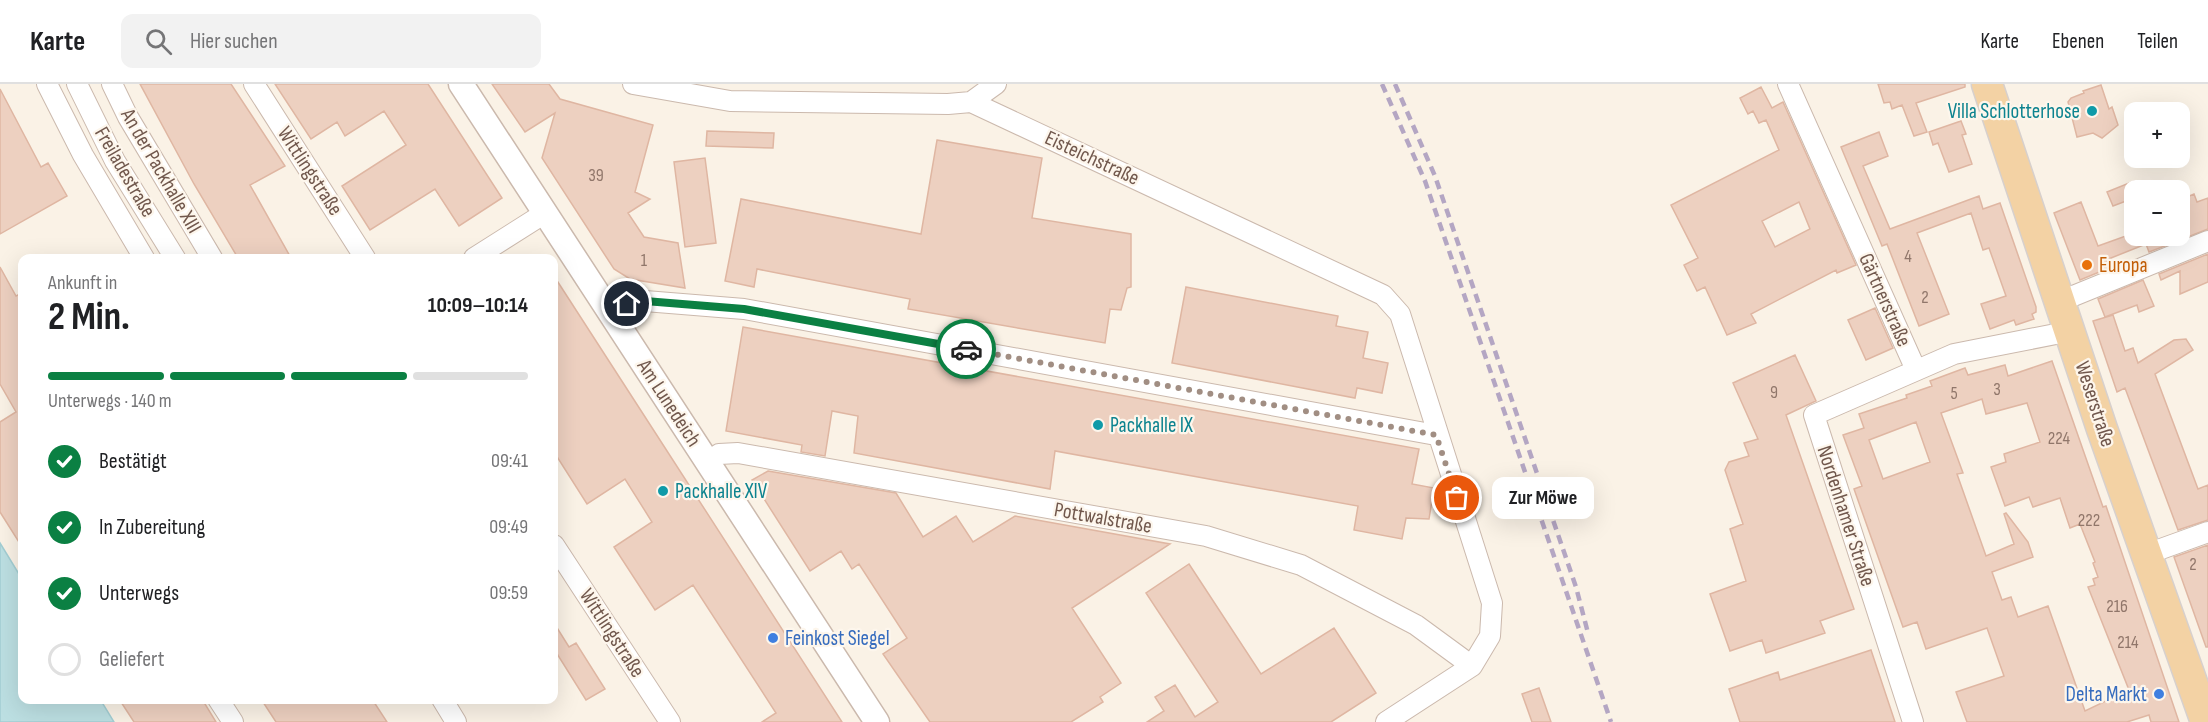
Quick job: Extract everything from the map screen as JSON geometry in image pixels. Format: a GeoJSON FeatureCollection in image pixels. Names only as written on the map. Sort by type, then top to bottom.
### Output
{"type":"FeatureCollection","features":[{"type":"Feature","properties":{"kind":"main road","name":"Weserstraße"},"geometry":{"type":"LineString","coordinates":[[1987,84],[2206,722]]}},
{"type":"Feature","properties":{"kind":"street"},"geometry":{"type":"LineString","coordinates":[[47,84],[83,155],[142,254]]}},
{"type":"Feature","properties":{"kind":"street","name":"Freiladestraße"},"geometry":{"type":"LineString","coordinates":[[77,84],[115,161],[173,254]]}},
{"type":"Feature","properties":{"kind":"street","name":"An der Packhalle XIII"},"geometry":{"type":"LineString","coordinates":[[112,84],[128,117],[210,254]]}},
{"type":"Feature","properties":{"kind":"street","name":"Wittlingstraße"},"geometry":{"type":"LineString","coordinates":[[254,84],[362,254]]}},
{"type":"Feature","properties":{"kind":"street","name":"Am Lunedeich"},"geometry":{"type":"LineString","coordinates":[[461,84],[877,722]]}},
{"type":"Feature","properties":{"kind":"street","name":"Eisteichstraße"},"geometry":{"type":"LineString","coordinates":[[633,84],[730,101],[948,104],[971,102],[1383,295],[1400,314],[1436,435],[1492,603],[1490,636],[1472,666]]}},
{"type":"Feature","properties":{"kind":"street"},"geometry":{"type":"LineString","coordinates":[[971,102],[996,84]]}},
{"type":"Feature","properties":{"kind":"street","name":"Gärtnerstraße"},"geometry":{"type":"LineString","coordinates":[[1788,84],[1916,370],[1954,354],[2071,331]]}},
{"type":"Feature","properties":{"kind":"street"},"geometry":{"type":"LineString","coordinates":[[480,254],[545,213]]}},
{"type":"Feature","properties":{"kind":"street"},"geometry":{"type":"LineString","coordinates":[[2061,301],[2208,241]]}},
{"type":"Feature","properties":{"kind":"street"},"geometry":{"type":"LineString","coordinates":[[610,313],[627,304],[645,301],[744,309],[1436,435]]}},
{"type":"Feature","properties":{"kind":"street","name":"Nordenhamer Straße"},"geometry":{"type":"LineString","coordinates":[[1913,722],[1814,415],[1916,370]]}},
{"type":"Feature","properties":{"kind":"street","name":"Pottwalstraße"},"geometry":{"type":"LineString","coordinates":[[708,462],[719,454],[738,453],[1206,536],[1301,565],[1416,625],[1472,666]]}},
{"type":"Feature","properties":{"kind":"street"},"geometry":{"type":"LineString","coordinates":[[2147,554],[2208,532]]}},
{"type":"Feature","properties":{"kind":"street","name":"Wittlingstraße"},"geometry":{"type":"LineString","coordinates":[[558,551],[670,722]]}},
{"type":"Feature","properties":{"kind":"street"},"geometry":{"type":"LineString","coordinates":[[1386,722],[1472,666]]}},
{"type":"Feature","properties":{"kind":"street"},"geometry":{"type":"LineString","coordinates":[[221,704],[233,722]]}},
{"type":"Feature","properties":{"kind":"street"},"geometry":{"type":"LineString","coordinates":[[445,704],[456,722]]}},
{"type":"Feature","properties":{"kind":"water"},"geometry":{"type":"Polygon","coordinates":[[[0,543],[18,572],[18,704],[103,704],[114,722],[0,722],[0,543]]]}},
{"type":"Feature","properties":{"kind":"building"},"geometry":{"type":"Polygon","coordinates":[[[140,84],[231,84],[285,166],[250,185],[289,254],[236,254],[194,184],[140,84]]]}},
{"type":"Feature","properties":{"kind":"building"},"geometry":{"type":"Polygon","coordinates":[[[275,84],[428,84],[502,198],[459,226],[435,189],[370,230],[342,186],[406,145],[384,111],[345,136],[337,122],[311,139],[275,84]]]}},
{"type":"Feature","properties":{"kind":"building"},"geometry":{"type":"Polygon","coordinates":[[[492,84],[549,84],[560,99],[653,125],[635,192],[650,199],[628,213],[644,237],[678,243],[685,288],[630,279],[614,269],[542,158],[555,113],[525,132],[492,84]]]}},
{"type":"Feature","properties":{"kind":"building"},"geometry":{"type":"Polygon","coordinates":[[[1878,84],[1965,84],[1965,87],[1916,103],[1927,132],[1914,136],[1902,105],[1892,109],[1890,102],[1884,103],[1878,84]]]}},
{"type":"Feature","properties":{"kind":"building","name":"Villa Schlotterhose"},"geometry":{"type":"Polygon","coordinates":[[[2101,85],[2109,109],[2112,107],[2118,125],[2102,138],[2093,133],[2077,137],[2068,102],[2071,98],[2084,93],[2083,91],[2101,85]]]}},
{"type":"Feature","properties":{"kind":"building"},"geometry":{"type":"Polygon","coordinates":[[[1761,87],[1772,108],[1783,102],[1856,265],[1837,273],[1836,270],[1751,314],[1756,323],[1727,335],[1705,287],[1697,291],[1684,265],[1698,258],[1671,205],[1779,150],[1766,120],[1759,123],[1753,111],[1748,114],[1740,98],[1761,87]],[[1799,202],[1762,221],[1775,247],[1810,229],[1799,202]]]}},
{"type":"Feature","properties":{"kind":"building"},"geometry":{"type":"Polygon","coordinates":[[[0,89],[41,167],[48,163],[67,196],[0,234],[0,89]]]}},
{"type":"Feature","properties":{"kind":"building"},"geometry":{"type":"Polygon","coordinates":[[[1961,121],[1966,134],[1962,135],[1972,164],[1949,172],[1938,143],[1933,145],[1929,132],[1961,121]]]}},
{"type":"Feature","properties":{"kind":"building"},"geometry":{"type":"Polygon","coordinates":[[[707,131],[774,133],[773,148],[706,146],[707,131]]]}},
{"type":"Feature","properties":{"kind":"building"},"geometry":{"type":"Polygon","coordinates":[[[1879,132],[1888,156],[1863,166],[1890,229],[1979,196],[1983,209],[2000,203],[2036,307],[2036,312],[2032,314],[2034,319],[2016,325],[2014,320],[1990,329],[1981,304],[2006,296],[1989,248],[1983,250],[1971,213],[1917,233],[1949,314],[1919,326],[1887,244],[1882,246],[1841,147],[1879,132]]]}},
{"type":"Feature","properties":{"kind":"building"},"geometry":{"type":"Polygon","coordinates":[[[937,140],[1042,158],[1032,218],[1131,234],[1131,287],[1127,288],[1121,310],[1110,309],[1105,343],[908,309],[910,299],[757,269],[754,287],[725,281],[741,199],[921,234],[937,140]]]}},
{"type":"Feature","properties":{"kind":"building"},"geometry":{"type":"Polygon","coordinates":[[[705,158],[716,243],[685,247],[674,162],[705,158]]]}},
{"type":"Feature","properties":{"kind":"building"},"geometry":{"type":"Polygon","coordinates":[[[2124,185],[2124,202],[2113,206],[2107,192],[2124,185]]]}},
{"type":"Feature","properties":{"kind":"building"},"geometry":{"type":"Polygon","coordinates":[[[2194,194],[2197,202],[2208,198],[2208,229],[2190,236],[2190,196],[2194,194]]]}},
{"type":"Feature","properties":{"kind":"building"},"geometry":{"type":"Polygon","coordinates":[[[2081,202],[2098,246],[2124,237],[2124,246],[2141,246],[2106,260],[2109,268],[2080,280],[2054,213],[2081,202]]]}},
{"type":"Feature","properties":{"kind":"building"},"geometry":{"type":"Polygon","coordinates":[[[2147,246],[2165,246],[2149,252],[2147,246]]]}},
{"type":"Feature","properties":{"kind":"building"},"geometry":{"type":"Polygon","coordinates":[[[2208,254],[2208,282],[2180,294],[2180,271],[2161,280],[2159,274],[2208,254]]]}},
{"type":"Feature","properties":{"kind":"building"},"geometry":{"type":"Polygon","coordinates":[[[0,267],[16,296],[18,295],[18,541],[0,512],[0,422],[16,412],[0,384],[0,267]]]}},
{"type":"Feature","properties":{"kind":"building"},"geometry":{"type":"Polygon","coordinates":[[[2143,280],[2154,306],[2139,312],[2137,305],[2105,317],[2098,299],[2143,280]]]}},
{"type":"Feature","properties":{"kind":"building","name":"Packhalle XIV"},"geometry":{"type":"Polygon","coordinates":[[[558,282],[842,722],[762,722],[776,713],[693,585],[655,610],[614,547],[652,522],[625,479],[587,504],[558,458],[558,282]]]}},
{"type":"Feature","properties":{"kind":"building"},"geometry":{"type":"Polygon","coordinates":[[[1186,287],[1338,316],[1336,326],[1368,332],[1363,358],[1388,363],[1382,393],[1357,388],[1355,398],[1172,363],[1186,287]]]}},
{"type":"Feature","properties":{"kind":"building"},"geometry":{"type":"Polygon","coordinates":[[[1875,308],[1893,348],[1866,360],[1848,320],[1875,308]]]}},
{"type":"Feature","properties":{"kind":"building"},"geometry":{"type":"Polygon","coordinates":[[[2113,315],[2125,351],[2133,348],[2138,363],[2174,340],[2186,339],[2193,350],[2155,374],[2198,489],[2208,485],[2208,520],[2178,530],[2125,388],[2117,392],[2093,321],[2113,315]]]}},
{"type":"Feature","properties":{"kind":"building","name":"Packhalle IX"},"geometry":{"type":"Polygon","coordinates":[[[743,327],[1419,449],[1412,484],[1434,488],[1429,519],[1406,518],[1402,539],[1354,530],[1358,506],[1055,451],[1050,489],[854,453],[858,416],[832,411],[825,456],[801,452],[802,445],[726,431],[743,327]]]}},
{"type":"Feature","properties":{"kind":"building"},"geometry":{"type":"Polygon","coordinates":[[[1795,355],[1816,401],[1786,415],[1854,609],[1820,621],[1825,633],[1766,653],[1762,640],[1730,651],[1710,594],[1746,581],[1730,529],[1743,524],[1725,470],[1729,462],[1749,456],[1744,443],[1758,439],[1733,383],[1795,355]]]}},
{"type":"Feature","properties":{"kind":"building"},"geometry":{"type":"Polygon","coordinates":[[[2052,361],[2103,507],[2106,506],[2179,722],[2151,722],[2149,715],[2127,722],[1967,722],[1956,692],[2004,676],[1987,628],[1926,649],[1917,622],[1903,627],[1854,489],[1862,486],[1843,435],[1864,428],[1859,414],[1907,398],[1906,395],[1932,386],[1930,381],[1965,368],[1968,375],[2005,365],[2008,376],[2052,361]],[[1982,399],[1941,413],[1963,473],[1957,474],[1986,556],[2014,544],[2004,514],[2006,513],[2028,542],[2033,557],[1992,572],[2002,600],[2011,597],[2018,617],[2048,606],[2085,711],[2129,690],[2088,587],[2095,585],[2093,579],[2098,577],[2093,563],[2095,562],[2080,524],[2070,528],[2060,498],[2033,507],[2029,497],[2005,506],[1991,467],[2006,462],[2004,454],[2040,442],[2027,403],[1986,414],[1982,399]],[[1916,422],[1869,440],[1883,479],[1930,462],[1916,422]]]}},
{"type":"Feature","properties":{"kind":"building"},"geometry":{"type":"Polygon","coordinates":[[[768,471],[896,493],[923,537],[956,516],[973,542],[1015,516],[1170,544],[1072,608],[1121,683],[1100,697],[1103,702],[1071,722],[930,722],[883,654],[907,638],[859,564],[852,569],[841,551],[810,571],[752,480],[768,471]]]}},
{"type":"Feature","properties":{"kind":"building"},"geometry":{"type":"Polygon","coordinates":[[[2208,545],[2208,647],[2206,647],[2174,557],[2208,545]]]}},
{"type":"Feature","properties":{"kind":"building"},"geometry":{"type":"Polygon","coordinates":[[[1189,564],[1261,674],[1334,628],[1376,693],[1331,722],[1147,722],[1164,711],[1155,697],[1175,685],[1195,717],[1218,702],[1146,593],[1189,564]]]}},
{"type":"Feature","properties":{"kind":"building"},"geometry":{"type":"Polygon","coordinates":[[[558,629],[569,647],[576,643],[605,689],[586,700],[558,655],[558,629]]]}},
{"type":"Feature","properties":{"kind":"building"},"geometry":{"type":"Polygon","coordinates":[[[1871,650],[1895,722],[1740,722],[1729,689],[1778,672],[1780,680],[1871,650]]]}},
{"type":"Feature","properties":{"kind":"building"},"geometry":{"type":"Polygon","coordinates":[[[1539,688],[1551,722],[1532,722],[1522,694],[1539,688]]]}},
{"type":"Feature","properties":{"kind":"building"},"geometry":{"type":"Polygon","coordinates":[[[122,704],[205,704],[216,722],[134,722],[122,704]]]}},
{"type":"Feature","properties":{"kind":"building"},"geometry":{"type":"Polygon","coordinates":[[[264,704],[375,704],[387,722],[276,722],[264,704]]]}},
{"type":"Feature","properties":{"kind":"railway"},"geometry":{"type":"LineString","coordinates":[[1382,84],[1425,181],[1611,722]]}},
{"type":"Feature","properties":{"kind":"railway"},"geometry":{"type":"LineString","coordinates":[[1395,84],[1435,176],[1576,587],[1588,633]]}},
{"type":"Feature","properties":{"kind":"way so far"},"geometry":{"type":"LineString","coordinates":[[966,349],[1436,435],[1457,498]]}},
{"type":"Feature","properties":{"kind":"place","name":"Villa Schlotterhose"},"geometry":{"type":"Point","coordinates":[2092,111]}},
{"type":"Feature","properties":{"kind":"place","name":"Europa"},"geometry":{"type":"Point","coordinates":[2087,265]}},
{"type":"Feature","properties":{"kind":"place","name":"Packhalle IX"},"geometry":{"type":"Point","coordinates":[1098,425]}},
{"type":"Feature","properties":{"kind":"place","name":"Packhalle XIV"},"geometry":{"type":"Point","coordinates":[663,491]}},
{"type":"Feature","properties":{"kind":"place","name":"Zur Möwe"},"geometry":{"type":"Point","coordinates":[1457,498]}},
{"type":"Feature","properties":{"kind":"place","name":"Feinkost Siegel"},"geometry":{"type":"Point","coordinates":[773,638]}},
{"type":"Feature","properties":{"kind":"place","name":"Delta Markt"},"geometry":{"type":"Point","coordinates":[2159,694]}},
{"type":"Feature","properties":{"kind":"route"},"geometry":{"type":"LineString","coordinates":[[627,304],[645,301],[744,309],[966,349]]}}]}
